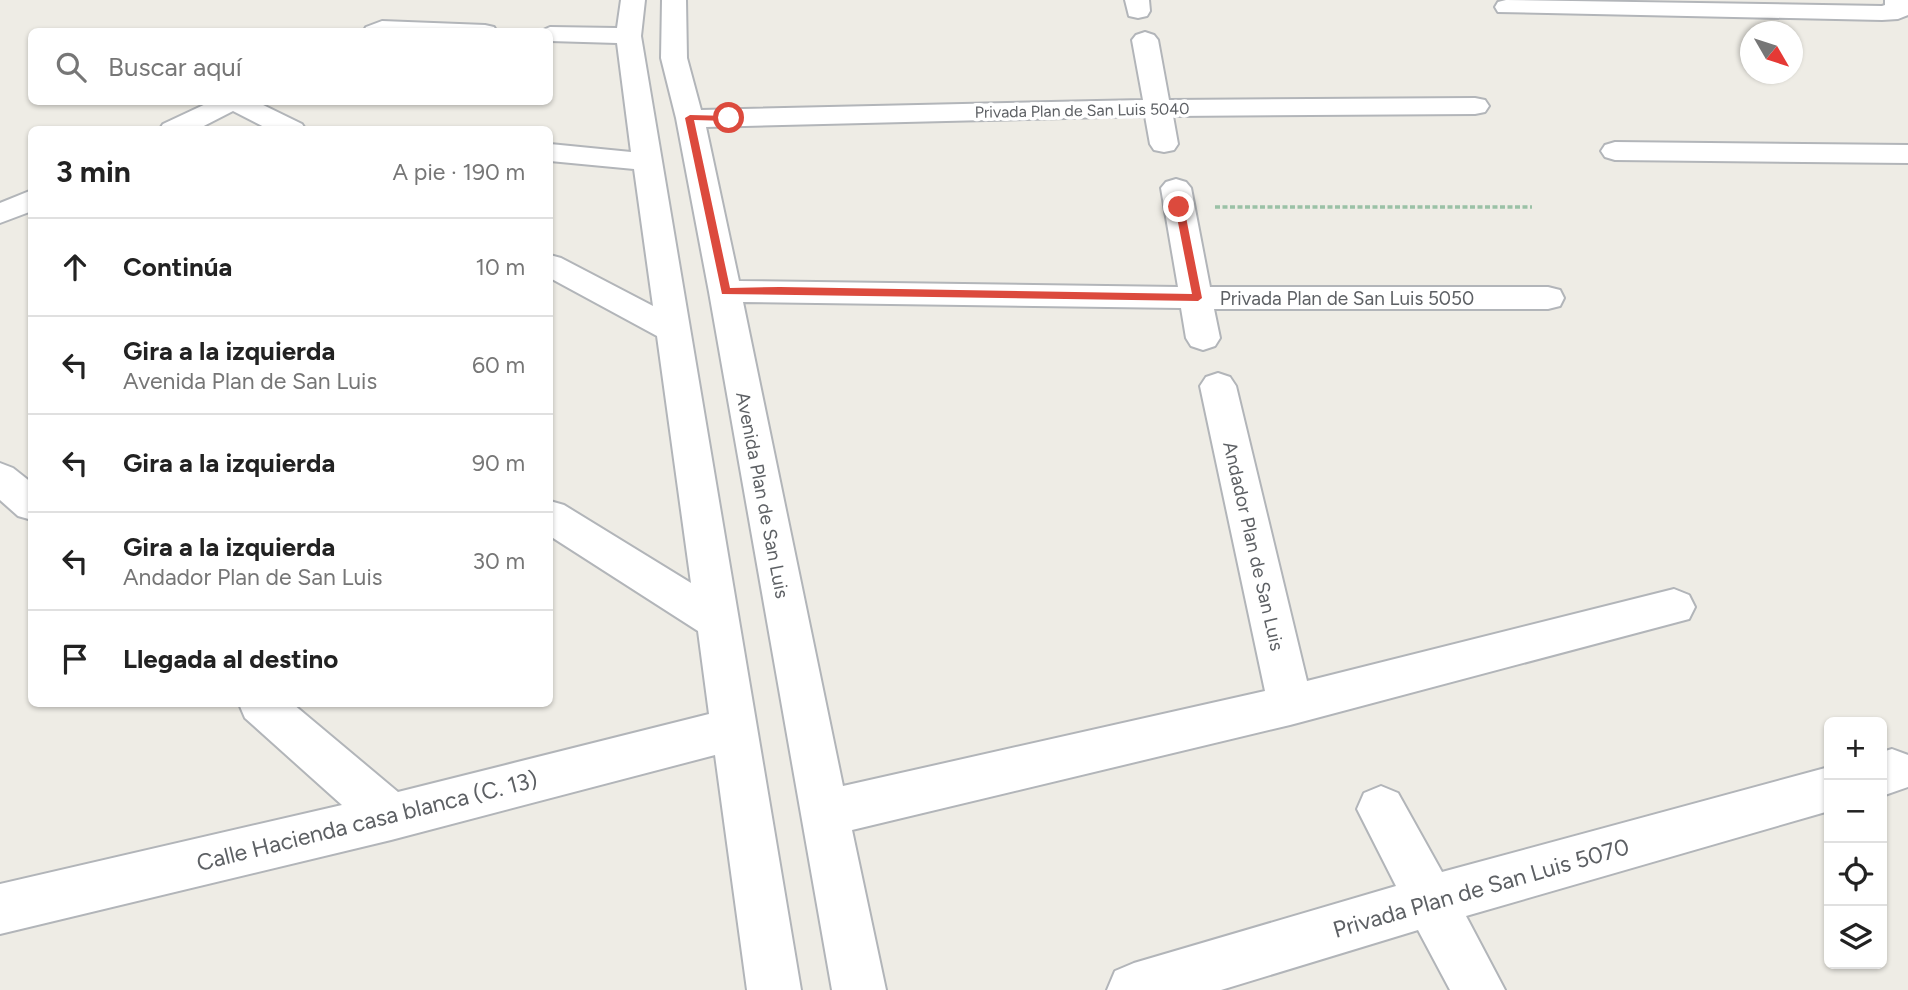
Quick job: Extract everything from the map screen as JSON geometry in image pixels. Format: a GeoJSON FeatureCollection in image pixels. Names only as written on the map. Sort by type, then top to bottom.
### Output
{"type":"FeatureCollection","features":[{"type":"Feature","properties":{"kind":"street"},"geometry":{"type":"LineString","coordinates":[[634,0],[629,36],[774,990]]}},
{"type":"Feature","properties":{"kind":"street","name":"Avenida Plan de San Luis"},"geometry":{"type":"LineString","coordinates":[[674,0],[674,58],[690,118],[726,292],[859,990]]}},
{"type":"Feature","properties":{"kind":"street"},"geometry":{"type":"LineString","coordinates":[[1507,6],[1882,13],[1898,12],[1896,0]]}},
{"type":"Feature","properties":{"kind":"street"},"geometry":{"type":"LineString","coordinates":[[553,34],[629,36]]}},
{"type":"Feature","properties":{"kind":"street"},"geometry":{"type":"LineString","coordinates":[[1145,40],[1164,144]]}},
{"type":"Feature","properties":{"kind":"street"},"geometry":{"type":"LineString","coordinates":[[181,126],[224,105]]}},
{"type":"Feature","properties":{"kind":"street"},"geometry":{"type":"LineString","coordinates":[[243,105],[284,126]]}},
{"type":"Feature","properties":{"kind":"street","name":"Privada Plan de San Luis 5040"},"geometry":{"type":"LineString","coordinates":[[690,118],[744,119],[1158,108],[1475,106]]}},
{"type":"Feature","properties":{"kind":"street"},"geometry":{"type":"LineString","coordinates":[[1615,151],[1908,154]]}},
{"type":"Feature","properties":{"kind":"street"},"geometry":{"type":"LineString","coordinates":[[553,153],[647,162]]}},
{"type":"Feature","properties":{"kind":"street"},"geometry":{"type":"LineString","coordinates":[[1178,198],[1198,298],[1203,338]]}},
{"type":"Feature","properties":{"kind":"street"},"geometry":{"type":"LineString","coordinates":[[0,214],[28,201]]}},
{"type":"Feature","properties":{"kind":"street"},"geometry":{"type":"LineString","coordinates":[[553,267],[672,330]]}},
{"type":"Feature","properties":{"kind":"street","name":"Privada Plan de San Luis 5050"},"geometry":{"type":"LineString","coordinates":[[726,292],[794,290],[1198,298],[1548,298]]}},
{"type":"Feature","properties":{"kind":"street","name":"Andador Plan de San Luis"},"geometry":{"type":"LineString","coordinates":[[1218,386],[1290,705]]}},
{"type":"Feature","properties":{"kind":"street"},"geometry":{"type":"LineString","coordinates":[[0,478],[28,502]]}},
{"type":"Feature","properties":{"kind":"street"},"geometry":{"type":"LineString","coordinates":[[553,518],[717,621]]}},
{"type":"Feature","properties":{"kind":"street"},"geometry":{"type":"LineString","coordinates":[[825,813],[1290,705],[1674,607]]}},
{"type":"Feature","properties":{"kind":"street"},"geometry":{"type":"LineString","coordinates":[[264,707],[391,817]]}},
{"type":"Feature","properties":{"kind":"street","name":"Calle Hacienda casa blanca (C. 13)"},"geometry":{"type":"LineString","coordinates":[[0,909],[391,817],[734,729]]}},
{"type":"Feature","properties":{"kind":"street","name":"Privada Plan de San Luis 5070"},"geometry":{"type":"LineString","coordinates":[[1134,990],[1430,901],[1824,790]]}},
{"type":"Feature","properties":{"kind":"street"},"geometry":{"type":"LineString","coordinates":[[1381,809],[1478,990]]}},
{"type":"Feature","properties":{"kind":"path"},"geometry":{"type":"LineString","coordinates":[[1178,198],[1532,207]]}},
{"type":"Feature","properties":{"kind":"route"},"geometry":{"type":"LineString","coordinates":[[729,118],[690,118],[726,292],[780,290],[1198,298],[1179,207]]}}]}
